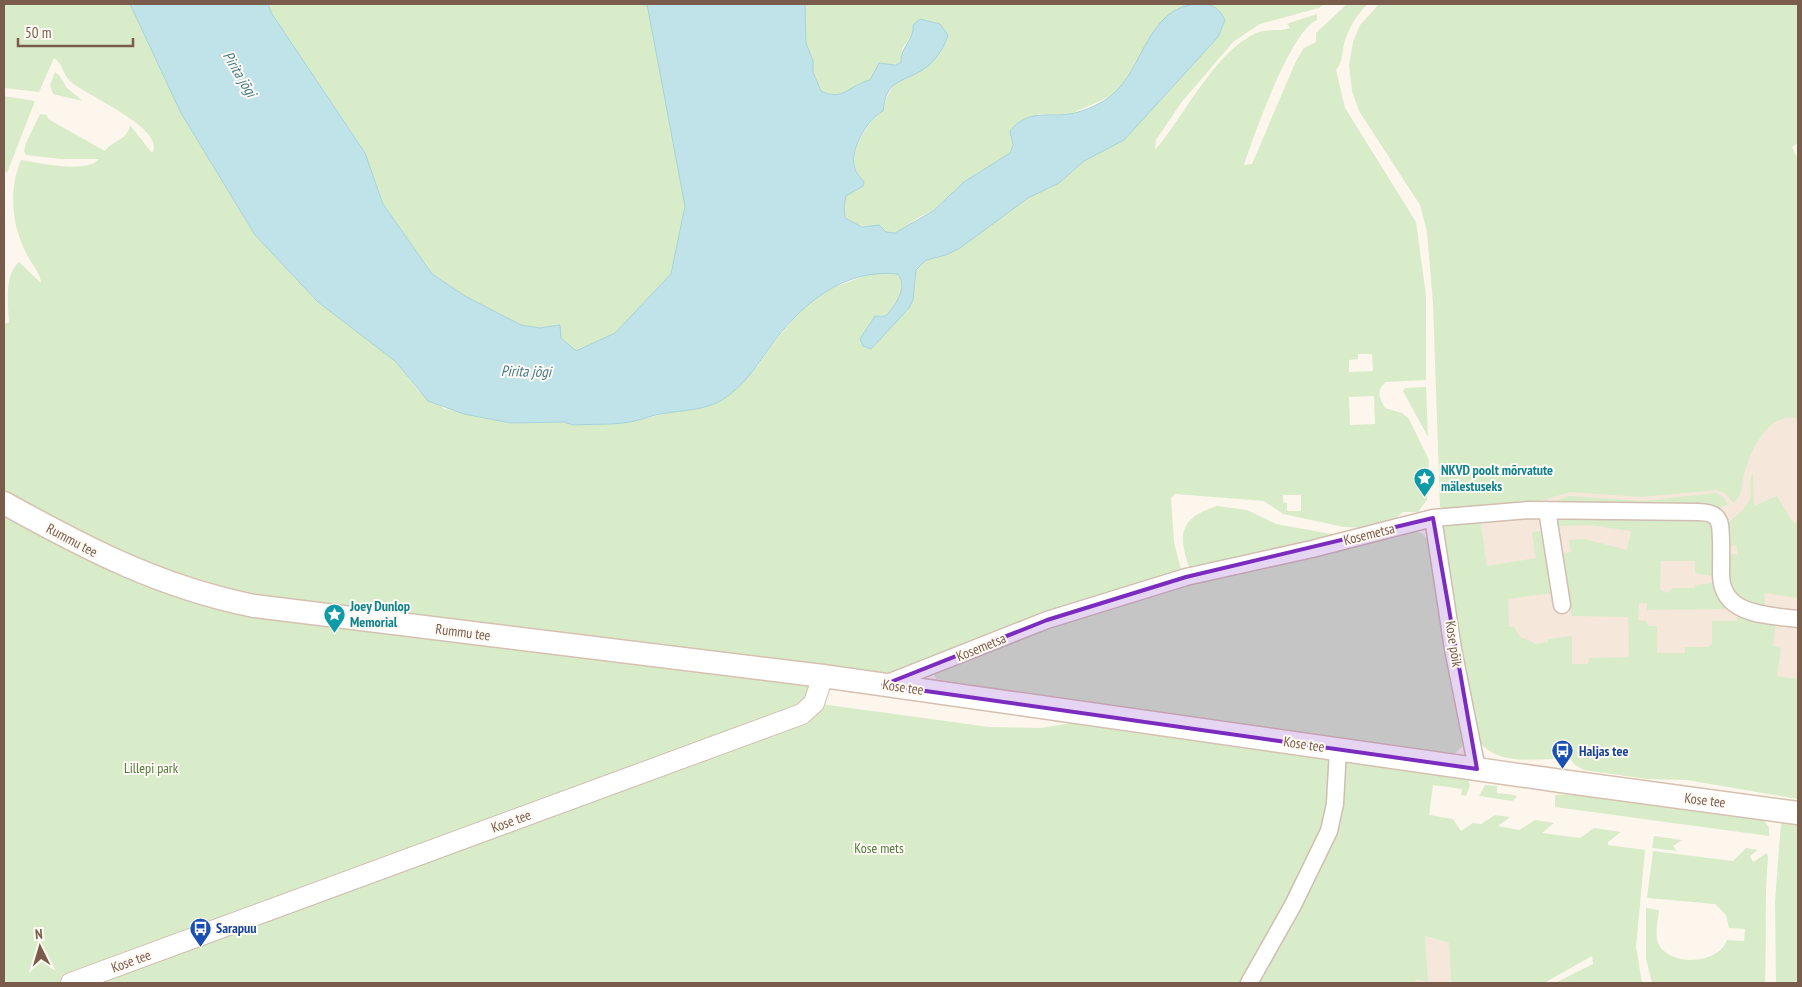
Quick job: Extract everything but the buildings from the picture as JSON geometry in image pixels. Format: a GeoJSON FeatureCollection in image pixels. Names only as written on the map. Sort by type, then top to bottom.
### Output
{"type":"FeatureCollection","features":[{"type":"Feature","properties":{"kind":"main road","name":"Rummu tee"},"geometry":{"type":"LineString","coordinates":[[4,502],[118,564],[181,588],[231,602],[317,615],[822,676]]}},
{"type":"Feature","properties":{"kind":"main road","name":"Kose tee"},"geometry":{"type":"LineString","coordinates":[[822,676],[1477,770],[1798,812]]}},
{"type":"Feature","properties":{"kind":"street","name":"Kosemetsa"},"geometry":{"type":"LineString","coordinates":[[883,685],[1047,620],[1186,577],[1312,549],[1433,518],[1547,510],[1698,512],[1712,514],[1717,518],[1720,525],[1721,577],[1729,599],[1744,610],[1798,619]]}},
{"type":"Feature","properties":{"kind":"street"},"geometry":{"type":"LineString","coordinates":[[1547,510],[1562,605]]}},
{"type":"Feature","properties":{"kind":"street","name":"Kose põik"},"geometry":{"type":"LineString","coordinates":[[1433,518],[1454,649],[1477,770]]}},
{"type":"Feature","properties":{"kind":"street","name":"Kose tee"},"geometry":{"type":"LineString","coordinates":[[71,983],[802,714],[814,703],[822,676]]}},
{"type":"Feature","properties":{"kind":"street"},"geometry":{"type":"LineString","coordinates":[[1249,983],[1293,905],[1329,831],[1336,804],[1338,749]]}},
{"type":"Feature","properties":{"kind":"highlighted area"},"geometry":{"type":"Polygon","coordinates":[[[1433,518],[1477,769],[1338,749],[883,685],[1047,620],[1186,577],[1433,518]]]}},
{"type":"Feature","properties":{"kind":"shaded area"},"geometry":{"type":"Polygon","coordinates":[[[1780,399],[1798,408],[1798,715],[1468,672],[1446,530],[1780,399]]]}},
{"type":"Feature","properties":{"kind":"shaded area"},"geometry":{"type":"Polygon","coordinates":[[[1424,936],[1449,943],[1451,983],[1309,983],[1424,936]]]}},
{"type":"Feature","properties":{"kind":"green space"},"geometry":{"type":"Polygon","coordinates":[[[4,4],[130,4],[181,113],[255,235],[318,302],[395,361],[419,392],[445,409],[511,423],[564,422],[573,425],[630,422],[668,413],[757,367],[772,345],[805,305],[832,288],[870,274],[881,272],[898,274],[901,291],[897,301],[886,316],[879,315],[860,339],[893,321],[908,307],[915,286],[916,271],[926,260],[946,255],[1028,198],[1059,183],[1084,161],[1124,140],[1218,37],[1212,5],[1205,4],[1324,4],[1319,8],[1260,24],[1233,42],[1181,103],[1156,140],[1155,150],[1213,70],[1241,42],[1256,33],[1290,28],[1287,24],[1317,14],[1317,20],[1307,28],[1296,43],[1274,86],[1244,165],[1252,164],[1296,61],[1304,48],[1316,42],[1316,33],[1347,4],[1368,4],[1350,27],[1341,61],[1336,70],[1345,108],[1416,222],[1426,295],[1426,380],[1386,382],[1381,388],[1380,394],[1385,408],[1402,413],[1409,419],[1429,460],[1427,500],[1418,512],[1403,512],[1391,523],[1373,528],[1344,527],[1283,514],[1264,501],[1175,494],[1171,498],[1174,542],[1184,582],[1411,529],[1423,534],[1432,547],[1465,744],[1453,755],[942,680],[936,679],[934,673],[893,673],[825,665],[814,703],[989,727],[1040,728],[1086,721],[1468,779],[1470,785],[1466,796],[1461,795],[1462,789],[1433,785],[1429,815],[1453,819],[1461,831],[1473,823],[1481,824],[1495,815],[1510,817],[1498,826],[1519,830],[1535,820],[1554,823],[1542,833],[1580,838],[1594,828],[1621,832],[1608,842],[1608,845],[1645,850],[1636,947],[1642,983],[1555,983],[1593,964],[1592,956],[1544,983],[1451,983],[1449,943],[1425,936],[1428,982],[1416,979],[1415,983],[4,983],[4,323],[9,323],[9,282],[14,268],[19,262],[41,283],[18,232],[13,208],[14,184],[21,160],[74,167],[84,166],[99,159],[61,159],[26,155],[24,151],[26,143],[40,114],[47,115],[48,119],[105,151],[127,134],[130,125],[152,153],[153,144],[148,134],[137,124],[71,82],[54,58],[39,92],[4,88],[4,4]],[[1358,354],[1358,359],[1349,360],[1349,372],[1373,371],[1372,354],[1358,354]],[[1374,396],[1349,397],[1350,425],[1375,424],[1374,396]],[[1283,495],[1283,502],[1287,503],[1287,511],[1301,511],[1301,495],[1283,495]]]}},
{"type":"Feature","properties":{"kind":"green space"},"geometry":{"type":"Polygon","coordinates":[[[268,4],[647,4],[685,206],[671,274],[615,333],[576,351],[561,338],[560,325],[540,328],[521,325],[465,296],[432,274],[383,204],[365,153],[272,14],[268,4]]]}},
{"type":"Feature","properties":{"kind":"green space"},"geometry":{"type":"Polygon","coordinates":[[[805,4],[1196,4],[1176,11],[1159,24],[1122,85],[1111,96],[1071,114],[1039,114],[1010,131],[1013,145],[1010,153],[964,182],[932,211],[895,233],[886,232],[879,225],[863,226],[850,222],[844,213],[844,206],[846,196],[854,191],[854,158],[862,136],[874,118],[883,111],[894,86],[918,73],[914,31],[902,49],[901,62],[876,69],[870,80],[841,94],[829,94],[821,91],[813,72],[813,61],[806,43],[805,4]]]}},
{"type":"Feature","properties":{"kind":"green space"},"geometry":{"type":"Polygon","coordinates":[[[1379,4],[1798,4],[1798,143],[1792,147],[1798,160],[1798,419],[1788,418],[1779,420],[1763,433],[1752,452],[1745,471],[1741,492],[1734,503],[1724,493],[1716,490],[1641,497],[1571,492],[1540,501],[1445,509],[1440,507],[1433,303],[1427,232],[1420,205],[1359,111],[1352,91],[1349,65],[1353,42],[1360,25],[1379,4]]]}},
{"type":"Feature","properties":{"kind":"green space"},"geometry":{"type":"Polygon","coordinates":[[[55,72],[67,88],[83,101],[53,94],[50,85],[55,72]]]}},
{"type":"Feature","properties":{"kind":"green space"},"geometry":{"type":"Polygon","coordinates":[[[4,96],[35,101],[7,173],[4,170],[4,96]]]}},
{"type":"Feature","properties":{"kind":"green space"},"geometry":{"type":"Polygon","coordinates":[[[1426,387],[1428,437],[1403,391],[1405,388],[1426,387]]]}},
{"type":"Feature","properties":{"kind":"green space"},"geometry":{"type":"Polygon","coordinates":[[[1753,473],[1754,506],[1777,496],[1794,524],[1798,520],[1798,598],[1764,593],[1766,611],[1733,598],[1725,554],[1737,554],[1737,545],[1728,547],[1728,523],[1749,502],[1753,473]]]}},
{"type":"Feature","properties":{"kind":"green space"},"geometry":{"type":"Polygon","coordinates":[[[1716,493],[1724,498],[1728,505],[1718,508],[1551,503],[1569,496],[1642,501],[1716,493]]]}},
{"type":"Feature","properties":{"kind":"green space"},"geometry":{"type":"Polygon","coordinates":[[[1217,506],[1247,510],[1276,524],[1337,535],[1191,573],[1184,549],[1184,530],[1194,517],[1217,506]]]}},
{"type":"Feature","properties":{"kind":"green space"},"geometry":{"type":"Polygon","coordinates":[[[1553,518],[1713,520],[1714,576],[1695,573],[1695,561],[1661,561],[1660,587],[1661,590],[1667,593],[1672,588],[1695,588],[1695,585],[1713,583],[1719,600],[1727,609],[1647,610],[1647,603],[1639,603],[1638,620],[1647,621],[1648,626],[1657,626],[1657,653],[1685,653],[1685,647],[1708,647],[1712,645],[1712,621],[1737,621],[1737,616],[1776,623],[1773,646],[1781,648],[1777,676],[1798,679],[1798,799],[1687,780],[1647,779],[1584,770],[1575,765],[1570,759],[1520,760],[1496,754],[1486,748],[1477,739],[1462,671],[1441,529],[1443,525],[1473,521],[1481,525],[1487,566],[1536,558],[1532,532],[1543,531],[1553,593],[1508,599],[1509,627],[1514,627],[1520,637],[1534,644],[1548,642],[1548,639],[1572,636],[1572,664],[1588,664],[1589,658],[1629,657],[1628,617],[1571,616],[1569,590],[1566,590],[1553,518]],[[1590,525],[1558,526],[1562,554],[1571,552],[1569,540],[1585,539],[1627,550],[1631,531],[1590,525]]]}},
{"type":"Feature","properties":{"kind":"green space"},"geometry":{"type":"Polygon","coordinates":[[[1485,785],[1497,786],[1497,793],[1515,795],[1517,797],[1512,801],[1479,796],[1485,785]]]}},
{"type":"Feature","properties":{"kind":"green space"},"geometry":{"type":"Polygon","coordinates":[[[1579,794],[1762,817],[1769,828],[1769,836],[1555,807],[1555,795],[1579,794]]]}},
{"type":"Feature","properties":{"kind":"green space"},"geometry":{"type":"Polygon","coordinates":[[[1781,823],[1798,823],[1798,983],[1776,983],[1775,901],[1781,823]]]}},
{"type":"Feature","properties":{"kind":"green space"},"geometry":{"type":"Polygon","coordinates":[[[1654,836],[1682,840],[1673,846],[1677,851],[1652,848],[1654,836]]]}},
{"type":"Feature","properties":{"kind":"green space"},"geometry":{"type":"Polygon","coordinates":[[[1746,848],[1758,850],[1750,856],[1753,862],[1767,853],[1768,857],[1765,983],[1652,983],[1646,959],[1646,908],[1659,910],[1657,933],[1659,945],[1665,952],[1674,957],[1695,960],[1705,958],[1715,954],[1727,940],[1744,941],[1745,929],[1729,928],[1726,915],[1715,904],[1647,898],[1653,851],[1733,861],[1746,848]]]}},
{"type":"Feature","properties":{"kind":"water","name":"Pirita jõgi"},"geometry":{"type":"Polygon","coordinates":[[[130,4],[268,4],[272,14],[365,153],[383,204],[432,274],[465,296],[521,325],[540,328],[560,325],[561,338],[576,351],[615,333],[671,274],[685,206],[647,4],[805,4],[806,43],[813,61],[813,72],[821,91],[835,95],[870,80],[879,63],[895,65],[901,62],[903,52],[912,35],[913,25],[920,19],[940,24],[948,35],[940,52],[922,70],[891,88],[886,96],[883,111],[866,128],[854,154],[855,169],[864,182],[863,186],[846,196],[844,206],[845,218],[862,227],[879,225],[886,232],[895,233],[933,211],[964,182],[1010,153],[1013,145],[1010,131],[1024,119],[1038,115],[1075,113],[1098,104],[1112,95],[1132,70],[1157,27],[1168,15],[1181,7],[1207,4],[1215,7],[1225,20],[1218,37],[1124,140],[1084,161],[1059,183],[1028,198],[960,248],[946,255],[926,260],[916,270],[913,300],[909,308],[871,349],[863,346],[860,339],[875,316],[886,316],[897,301],[902,285],[898,274],[878,274],[859,277],[841,283],[825,292],[795,317],[743,383],[730,395],[716,403],[702,408],[662,414],[630,422],[573,425],[564,422],[511,423],[464,414],[428,401],[395,361],[318,302],[255,235],[181,113],[130,4]]]}},
{"type":"Feature","properties":{"kind":"place","name":"NKVD poolt mõrvatute mälestuseks"},"geometry":{"type":"Point","coordinates":[1425,497]}},
{"type":"Feature","properties":{"kind":"place","name":"Joey Dunlop Memorial"},"geometry":{"type":"Point","coordinates":[334,633]}},
{"type":"Feature","properties":{"kind":"place","name":"Haljas tee"},"geometry":{"type":"Point","coordinates":[1563,770]}},
{"type":"Feature","properties":{"kind":"place","name":"Sarapuu"},"geometry":{"type":"Point","coordinates":[200,947]}},
{"type":"Feature","properties":{"kind":"park label","name":"Lillepi park"},"geometry":{"type":"Point","coordinates":[151,768]}},
{"type":"Feature","properties":{"kind":"park label","name":"Kose mets"},"geometry":{"type":"Point","coordinates":[879,848]}}]}
